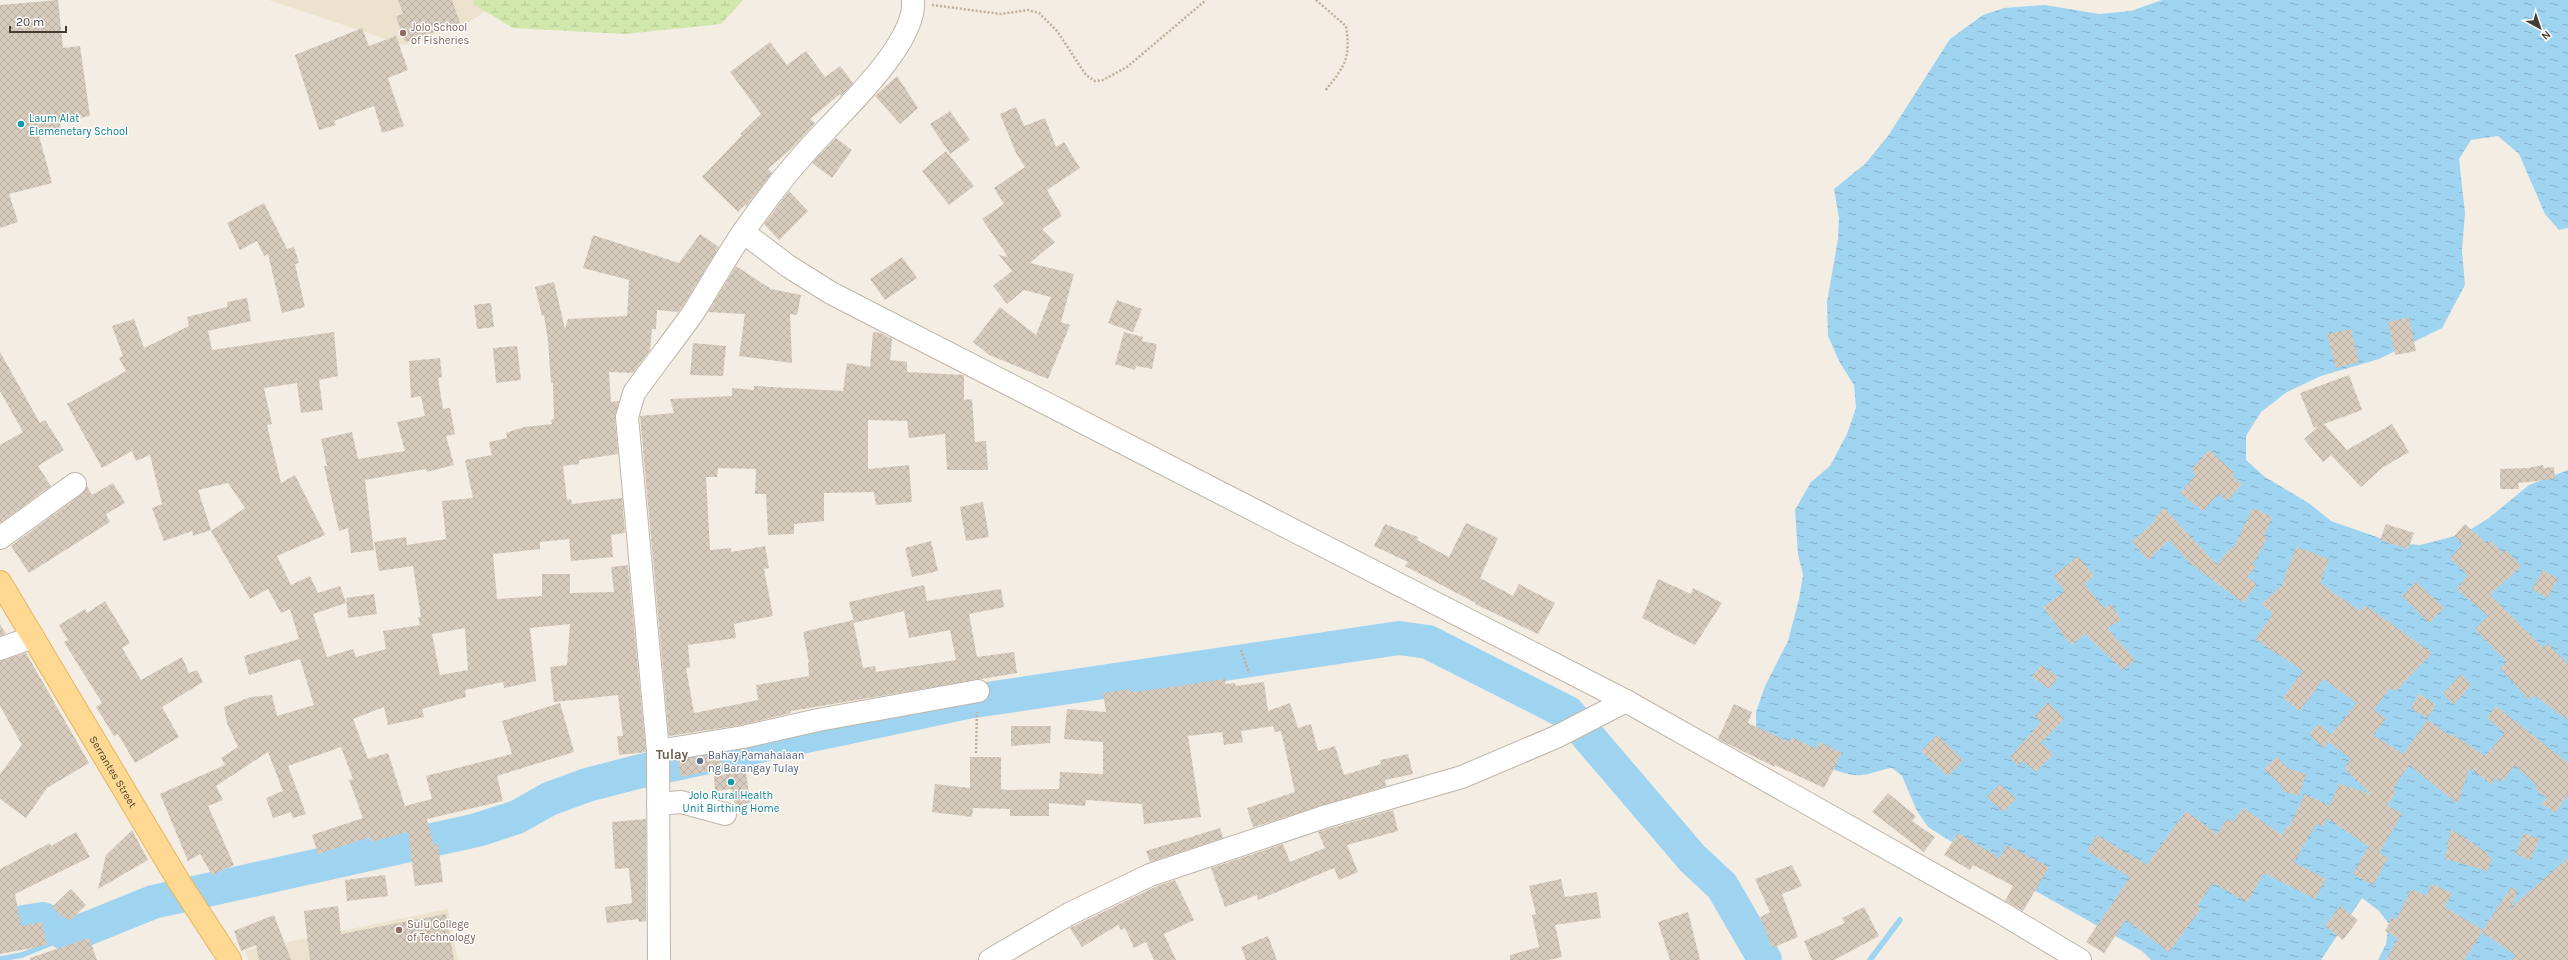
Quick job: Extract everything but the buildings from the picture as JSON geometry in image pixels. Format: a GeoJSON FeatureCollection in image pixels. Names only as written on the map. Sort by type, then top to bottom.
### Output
{"type":"FeatureCollection","features":[{"type":"Feature","properties":{"kind":"main road","name":"Serrantes Street"},"geometry":{"type":"LineString","coordinates":[[1,586],[178,880],[230,960]]}},
{"type":"Feature","properties":{"kind":"street"},"geometry":{"type":"LineString","coordinates":[[659,960],[658,763],[627,417],[634,393],[692,314],[743,232],[794,166],[881,71],[899,41],[911,16],[913,1]]}},
{"type":"Feature","properties":{"kind":"street"},"geometry":{"type":"LineString","coordinates":[[743,232],[788,266],[831,293],[1626,701],[2000,912],[2080,960]]}},
{"type":"Feature","properties":{"kind":"street"},"geometry":{"type":"LineString","coordinates":[[0,538],[75,484]]}},
{"type":"Feature","properties":{"kind":"street"},"geometry":{"type":"LineString","coordinates":[[0,649],[33,637]]}},
{"type":"Feature","properties":{"kind":"street"},"geometry":{"type":"LineString","coordinates":[[658,763],[744,737],[818,720],[978,699]]}},
{"type":"Feature","properties":{"kind":"street"},"geometry":{"type":"LineString","coordinates":[[990,960],[1069,914],[1150,875],[1327,816],[1430,788],[1491,766],[1556,737],[1626,701]]}},
{"type":"Feature","properties":{"kind":"street"},"geometry":{"type":"LineString","coordinates":[[658,804],[681,802],[725,814]]}},
{"type":"Feature","properties":{"kind":"path"},"geometry":{"type":"LineString","coordinates":[[913,1],[1001,14],[1028,10],[1039,13],[1057,31],[1086,75],[1095,81],[1104,80],[1128,67],[1206,0]]}},
{"type":"Feature","properties":{"kind":"path"},"geometry":{"type":"LineString","coordinates":[[1316,0],[1346,26],[1349,45],[1343,69],[1325,91]]}},
{"type":"Feature","properties":{"kind":"path"},"geometry":{"type":"LineString","coordinates":[[1241,650],[1249,673]]}},
{"type":"Feature","properties":{"kind":"path"},"geometry":{"type":"LineString","coordinates":[[976,753],[978,699]]}},
{"type":"Feature","properties":{"kind":"shaded area","name":"Jolo School of Fisheries"},"geometry":{"type":"Polygon","coordinates":[[[269,0],[502,0],[471,21],[404,45],[269,0]]]}},
{"type":"Feature","properties":{"kind":"shaded area","name":"Sulu College of Technology"},"geometry":{"type":"Polygon","coordinates":[[[448,909],[458,960],[249,960],[244,951],[448,909]]]}},
{"type":"Feature","properties":{"kind":"green space"},"geometry":{"type":"Polygon","coordinates":[[[474,0],[743,0],[721,24],[625,34],[513,28],[473,4],[474,0]]]}},
{"type":"Feature","properties":{"kind":"water"},"geometry":{"type":"Polygon","coordinates":[[[2162,0],[2568,0],[2568,228],[2559,230],[2545,214],[2519,154],[2498,136],[2471,140],[2459,159],[2465,213],[2462,250],[2465,285],[2442,328],[2379,359],[2321,376],[2287,392],[2261,412],[2246,436],[2246,460],[2265,477],[2310,504],[2331,521],[2394,543],[2420,545],[2463,534],[2489,518],[2529,485],[2568,470],[2568,960],[2378,960],[2386,944],[2389,924],[2379,911],[2362,898],[2321,960],[2151,960],[2142,951],[1979,859],[1928,827],[1917,811],[1902,776],[1892,768],[1862,775],[1837,771],[1808,758],[1756,728],[1756,712],[1765,686],[1788,641],[1799,599],[1803,575],[1798,554],[1795,510],[1811,482],[1830,466],[1847,434],[1856,408],[1854,385],[1840,363],[1828,336],[1827,302],[1838,239],[1839,218],[1834,189],[1865,164],[1888,136],[1950,39],[1983,15],[2004,8],[2045,5],[2099,14],[2131,11],[2162,0]]]}},
{"type":"Feature","properties":{"kind":"waterway"},"geometry":{"type":"LineString","coordinates":[[0,926],[43,919],[69,936],[153,902],[477,830],[517,817],[549,799],[587,785],[637,772],[967,702],[1399,638],[1428,642],[1568,713],[1692,858],[1722,886],[1765,960]]}},
{"type":"Feature","properties":{"kind":"waterway"},"geometry":{"type":"LineString","coordinates":[[1870,960],[1900,920]]}},
{"type":"Feature","properties":{"kind":"waterway"},"geometry":{"type":"LineString","coordinates":[[0,959],[22,955],[69,936]]}},
{"type":"Feature","properties":{"kind":"place","name":"Jolo School of Fisheries"},"geometry":{"type":"Point","coordinates":[403,33]}},
{"type":"Feature","properties":{"kind":"place","name":"Laum Alat Elemenetary School"},"geometry":{"type":"Point","coordinates":[21,124]}},
{"type":"Feature","properties":{"kind":"place","name":"Bahay Pamahalaan ng Barangay Tulay"},"geometry":{"type":"Point","coordinates":[700,761]}},
{"type":"Feature","properties":{"kind":"place","name":"Jolo Rural Health Unit Birthing Home"},"geometry":{"type":"Point","coordinates":[731,782]}},
{"type":"Feature","properties":{"kind":"place","name":"Sulu College of Technology"},"geometry":{"type":"Point","coordinates":[399,930]}},
{"type":"Feature","properties":{"kind":"district","name":"Tulay"},"geometry":{"type":"Point","coordinates":[672,754]}}]}
